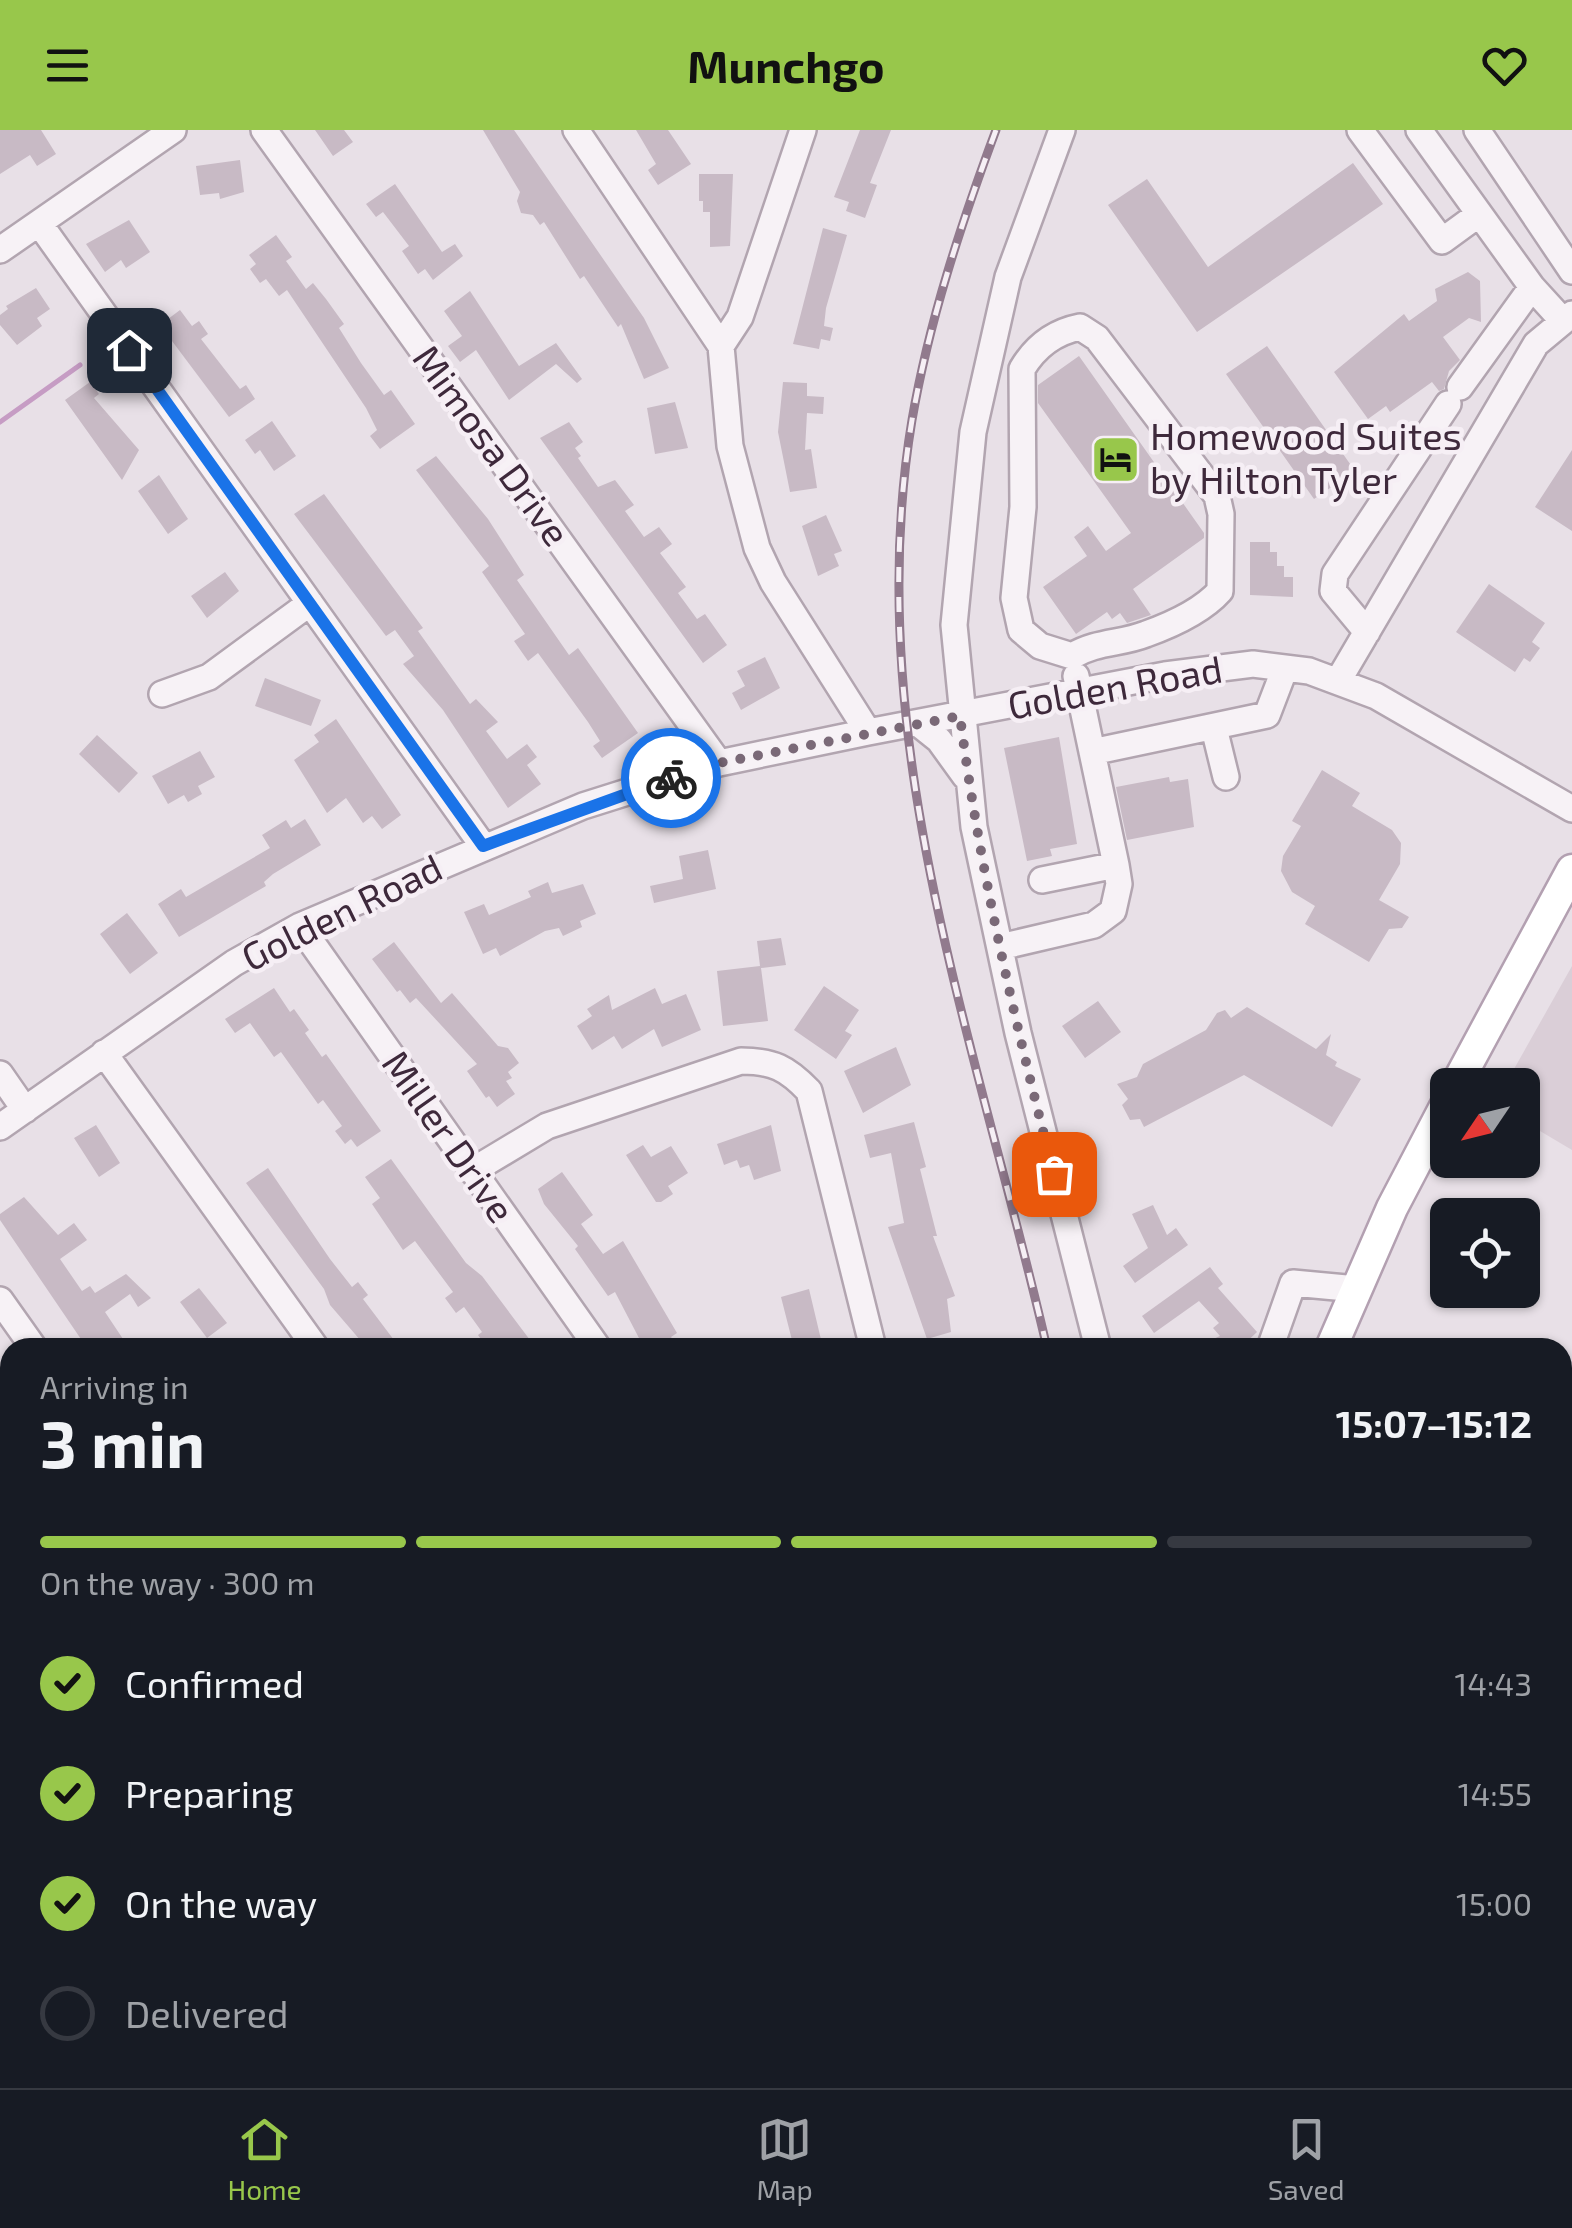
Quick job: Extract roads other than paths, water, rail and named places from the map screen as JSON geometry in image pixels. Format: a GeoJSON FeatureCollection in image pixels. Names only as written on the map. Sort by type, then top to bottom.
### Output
{"type":"FeatureCollection","features":[{"type":"Feature","properties":{"kind":"main road"},"geometry":{"type":"LineString","coordinates":[[1465,1068],[1572,870]]}},
{"type":"Feature","properties":{"kind":"main road"},"geometry":{"type":"LineString","coordinates":[[1335,1338],[1430,1138]]}},
{"type":"Feature","properties":{"kind":"street"},"geometry":{"type":"LineString","coordinates":[[0,250],[173,130]]}},
{"type":"Feature","properties":{"kind":"street","name":"Mimosa Drive"},"geometry":{"type":"LineString","coordinates":[[264,130],[719,763]]}},
{"type":"Feature","properties":{"kind":"street"},"geometry":{"type":"LineString","coordinates":[[576,130],[722,346],[730,446],[757,548],[773,582],[868,732]]}},
{"type":"Feature","properties":{"kind":"street"},"geometry":{"type":"LineString","coordinates":[[722,346],[740,317],[803,130]]}},
{"type":"Feature","properties":{"kind":"street"},"geometry":{"type":"LineString","coordinates":[[1062,130],[1008,277],[974,432],[958,550],[954,625],[969,785],[1000,947],[1096,1338]]}},
{"type":"Feature","properties":{"kind":"street"},"geometry":{"type":"LineString","coordinates":[[1360,130],[1442,241],[1479,214]]}},
{"type":"Feature","properties":{"kind":"street"},"geometry":{"type":"LineString","coordinates":[[1338,682],[1536,344],[1568,318],[1532,288],[1419,130]]}},
{"type":"Feature","properties":{"kind":"street"},"geometry":{"type":"LineString","coordinates":[[1478,130],[1572,270]]}},
{"type":"Feature","properties":{"kind":"street"},"geometry":{"type":"LineString","coordinates":[[39,223],[483,846]]}},
{"type":"Feature","properties":{"kind":"street"},"geometry":{"type":"LineString","coordinates":[[1367,632],[1333,591],[1335,574],[1454,395],[1532,288]]}},
{"type":"Feature","properties":{"kind":"street"},"geometry":{"type":"LineString","coordinates":[[1080,328],[1097,338],[1216,496],[1221,514],[1220,590],[1206,606],[1145,635],[1090,646],[1072,656],[1040,646],[1021,630],[1014,598],[1023,506],[1022,369],[1034,350],[1066,330],[1080,328]]}},
{"type":"Feature","properties":{"kind":"street"},"geometry":{"type":"LineString","coordinates":[[162,694],[209,677],[310,604]]}},
{"type":"Feature","properties":{"kind":"street"},"geometry":{"type":"LineString","coordinates":[[1000,947],[1094,925],[1112,911],[1118,884],[1116,865],[1072,656]]}},
{"type":"Feature","properties":{"kind":"street","name":"Golden Road"},"geometry":{"type":"LineString","coordinates":[[0,1127],[234,963],[300,926],[583,806],[719,763],[868,732],[1253,664],[1286,668],[1376,696],[1572,809]]}},
{"type":"Feature","properties":{"kind":"street"},"geometry":{"type":"LineString","coordinates":[[1092,752],[1267,714],[1286,668]]}},
{"type":"Feature","properties":{"kind":"street"},"geometry":{"type":"LineString","coordinates":[[919,724],[950,754],[969,785]]}},
{"type":"Feature","properties":{"kind":"street"},"geometry":{"type":"LineString","coordinates":[[1214,728],[1226,777]]}},
{"type":"Feature","properties":{"kind":"street"},"geometry":{"type":"LineString","coordinates":[[1042,880],[1116,865]]}},
{"type":"Feature","properties":{"kind":"street","name":"Miller Drive"},"geometry":{"type":"LineString","coordinates":[[300,926],[591,1338]]}},
{"type":"Feature","properties":{"kind":"street"},"geometry":{"type":"LineString","coordinates":[[104,1053],[309,1338]]}},
{"type":"Feature","properties":{"kind":"street"},"geometry":{"type":"LineString","coordinates":[[472,1171],[548,1126],[741,1061],[769,1061],[790,1071],[809,1091],[870,1338]]}},
{"type":"Feature","properties":{"kind":"street"},"geometry":{"type":"LineString","coordinates":[[0,1074],[25,1110]]}},
{"type":"Feature","properties":{"kind":"street"},"geometry":{"type":"LineString","coordinates":[[1274,1338],[1294,1283],[1357,1288]]}},
{"type":"Feature","properties":{"kind":"street"},"geometry":{"type":"LineString","coordinates":[[0,1300],[27,1338]]}},
{"type":"Feature","properties":{"kind":"waterway"},"geometry":{"type":"LineString","coordinates":[[0,422],[80,365]]}},
{"type":"Feature","properties":{"kind":"railway"},"geometry":{"type":"LineString","coordinates":[[996,130],[947,273],[912,420],[900,538],[901,656],[913,773],[933,888],[1045,1338]]}},
{"type":"Feature","properties":{"kind":"place","name":"Homewood Suites by Hilton Tyler"},"geometry":{"type":"Point","coordinates":[1115,459]}}]}
